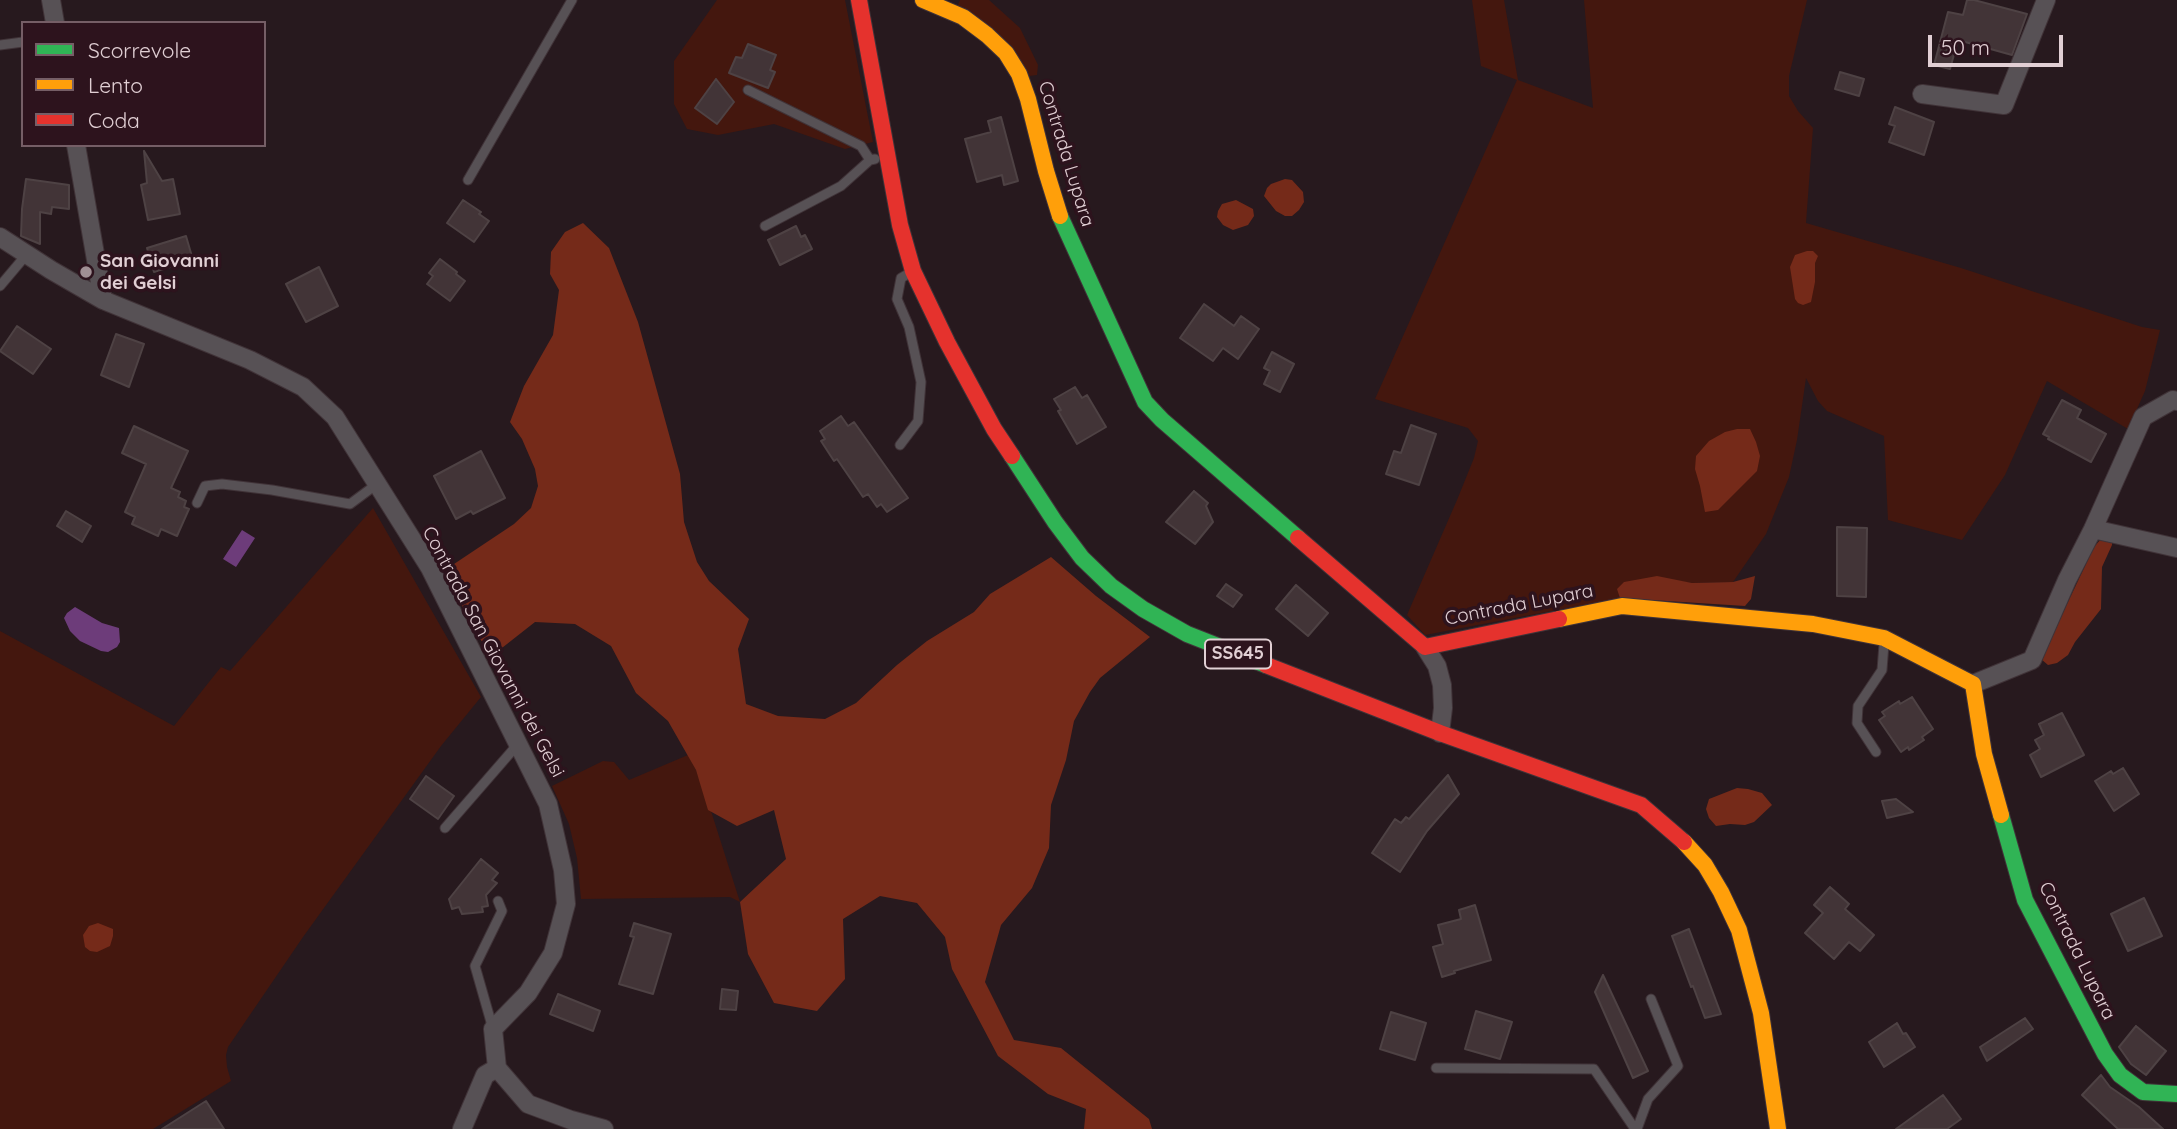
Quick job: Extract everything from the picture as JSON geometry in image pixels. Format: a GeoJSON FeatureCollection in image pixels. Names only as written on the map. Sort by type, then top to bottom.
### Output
{"type":"FeatureCollection","features":[{"type":"Feature","properties":{"kind":"street"},"geometry":{"type":"LineString","coordinates":[[51,0],[55,21]]}},
{"type":"Feature","properties":{"kind":"street","name":"SS645"},"geometry":{"type":"LineString","coordinates":[[859,0],[900,225],[913,271],[947,342],[994,429],[1082,558],[1111,586],[1143,609],[1187,634],[1440,733],[1641,805],[1683,840],[1706,865],[1739,930],[1752,974],[1770,1062],[1778,1129]]}},
{"type":"Feature","properties":{"kind":"street","name":"Contrada Lupara"},"geometry":{"type":"LineString","coordinates":[[923,0],[963,17],[987,34],[1006,53],[1019,74],[1063,225],[1145,402],[1161,420],[1425,647],[1622,606],[1813,624],[1884,638],[1973,684],[1984,754],[2025,900],[2105,1054],[2120,1075],[2143,1092],[2177,1094]]}},
{"type":"Feature","properties":{"kind":"street"},"geometry":{"type":"LineString","coordinates":[[1922,94],[2004,104],[2046,0]]}},
{"type":"Feature","properties":{"kind":"street"},"geometry":{"type":"LineString","coordinates":[[76,147],[103,300]]}},
{"type":"Feature","properties":{"kind":"street","name":"Contrada San Giovanni dei Gelsi"},"geometry":{"type":"LineString","coordinates":[[0,237],[103,300],[250,360],[303,387],[335,417],[430,568],[548,804],[563,870],[566,904],[554,953],[528,993],[493,1029]]}},
{"type":"Feature","properties":{"kind":"street"},"geometry":{"type":"LineString","coordinates":[[1973,684],[2032,660],[2143,416],[2173,400],[2177,401]]}},
{"type":"Feature","properties":{"kind":"street"},"geometry":{"type":"LineString","coordinates":[[2093,529],[2177,548]]}},
{"type":"Feature","properties":{"kind":"street"},"geometry":{"type":"LineString","coordinates":[[1425,647],[1437,666],[1442,685],[1440,733]]}},
{"type":"Feature","properties":{"kind":"street"},"geometry":{"type":"LineString","coordinates":[[493,1029],[497,1068],[528,1104],[604,1129]]}},
{"type":"Feature","properties":{"kind":"street"},"geometry":{"type":"LineString","coordinates":[[462,1129],[485,1075],[497,1068]]}},
{"type":"Feature","properties":{"kind":"lane"},"geometry":{"type":"LineString","coordinates":[[468,180],[572,0]]}},
{"type":"Feature","properties":{"kind":"lane"},"geometry":{"type":"LineString","coordinates":[[0,44],[21,43]]}},
{"type":"Feature","properties":{"kind":"lane"},"geometry":{"type":"LineString","coordinates":[[748,90],[861,146],[870,160]]}},
{"type":"Feature","properties":{"kind":"lane"},"geometry":{"type":"LineString","coordinates":[[765,226],[841,186],[870,160],[887,155]]}},
{"type":"Feature","properties":{"kind":"lane"},"geometry":{"type":"LineString","coordinates":[[0,286],[27,254]]}},
{"type":"Feature","properties":{"kind":"lane"},"geometry":{"type":"LineString","coordinates":[[900,445],[918,421],[921,382],[909,327],[897,299],[901,278],[913,271]]}},
{"type":"Feature","properties":{"kind":"lane"},"geometry":{"type":"LineString","coordinates":[[197,503],[205,486],[222,484],[350,504],[377,484]]}},
{"type":"Feature","properties":{"kind":"lane"},"geometry":{"type":"LineString","coordinates":[[1876,752],[1857,723],[1858,706],[1882,670],[1884,638]]}},
{"type":"Feature","properties":{"kind":"lane"},"geometry":{"type":"LineString","coordinates":[[445,828],[519,743]]}},
{"type":"Feature","properties":{"kind":"lane"},"geometry":{"type":"LineString","coordinates":[[493,1029],[475,966],[502,911],[498,901]]}},
{"type":"Feature","properties":{"kind":"lane"},"geometry":{"type":"LineString","coordinates":[[1636,1129],[1648,1099],[1678,1066],[1651,999]]}},
{"type":"Feature","properties":{"kind":"lane"},"geometry":{"type":"LineString","coordinates":[[1436,1068],[1594,1069],[1636,1129]]}},
{"type":"Feature","properties":{"kind":"shaded area"},"geometry":{"type":"Polygon","coordinates":[[[717,0],[845,0],[873,142],[845,149],[774,124],[718,135],[687,129],[674,104],[674,61],[717,0]]]}},
{"type":"Feature","properties":{"kind":"shaded area"},"geometry":{"type":"Polygon","coordinates":[[[960,0],[989,0],[1020,28],[1038,65],[1037,75],[1029,76],[957,7],[960,0]]]}},
{"type":"Feature","properties":{"kind":"shaded area"},"geometry":{"type":"Polygon","coordinates":[[[1472,0],[1504,0],[1518,80],[1593,108],[1584,0],[1807,0],[1789,76],[1789,96],[1813,128],[1806,223],[1961,268],[2142,327],[2160,330],[2145,391],[2128,429],[2047,381],[2005,475],[1962,540],[1888,520],[1884,436],[1827,411],[1818,401],[1806,378],[1789,477],[1766,534],[1733,582],[1677,581],[1620,598],[1425,635],[1407,615],[1457,500],[1478,441],[1468,428],[1375,399],[1517,80],[1481,66],[1472,0]]]}},
{"type":"Feature","properties":{"kind":"shaded area"},"geometry":{"type":"Polygon","coordinates":[[[1285,179],[1292,180],[1303,192],[1304,202],[1292,216],[1276,211],[1264,196],[1271,184],[1285,179]]]}},
{"type":"Feature","properties":{"kind":"shaded area"},"geometry":{"type":"Polygon","coordinates":[[[1236,200],[1253,209],[1254,216],[1248,225],[1233,230],[1223,225],[1217,217],[1222,204],[1236,200]]]}},
{"type":"Feature","properties":{"kind":"shaded area"},"geometry":{"type":"Polygon","coordinates":[[[583,223],[609,248],[638,322],[680,474],[684,522],[697,562],[709,581],[749,619],[738,649],[746,704],[778,716],[825,719],[856,703],[927,641],[974,612],[990,594],[1051,557],[1150,637],[1100,678],[1074,721],[1066,760],[1051,805],[1049,848],[1032,888],[1001,925],[985,982],[1014,1040],[1061,1048],[1149,1119],[1152,1129],[1084,1129],[1086,1109],[1048,1094],[998,1056],[952,969],[945,937],[917,903],[880,896],[843,919],[845,979],[817,1011],[774,1003],[748,954],[740,902],[786,859],[774,810],[737,826],[708,810],[696,770],[668,721],[636,693],[611,646],[575,624],[535,622],[493,655],[475,633],[445,570],[514,524],[531,508],[538,486],[535,469],[522,439],[510,422],[524,386],[553,335],[559,290],[550,274],[551,252],[565,232],[583,223]]]}},
{"type":"Feature","properties":{"kind":"shaded area"},"geometry":{"type":"Polygon","coordinates":[[[1813,251],[1818,256],[1811,302],[1803,305],[1795,299],[1790,267],[1795,255],[1813,251]]]}},
{"type":"Feature","properties":{"kind":"shaded area"},"geometry":{"type":"Polygon","coordinates":[[[1737,429],[1750,429],[1760,456],[1757,471],[1718,510],[1705,512],[1695,469],[1696,456],[1709,441],[1737,429]]]}},
{"type":"Feature","properties":{"kind":"shaded area"},"geometry":{"type":"Polygon","coordinates":[[[373,508],[481,697],[441,746],[303,937],[228,1047],[227,1067],[231,1081],[153,1129],[0,1129],[0,631],[174,726],[221,667],[230,671],[373,508]]]}},
{"type":"Feature","properties":{"kind":"shaded area"},"geometry":{"type":"Polygon","coordinates":[[[242,530],[255,538],[236,567],[223,559],[242,530]]]}},
{"type":"Feature","properties":{"kind":"shaded area"},"geometry":{"type":"Polygon","coordinates":[[[2112,538],[2112,545],[2102,567],[2101,609],[2068,655],[2057,663],[2048,665],[2041,659],[2094,547],[2101,539],[2112,538]]]}},
{"type":"Feature","properties":{"kind":"shaded area"},"geometry":{"type":"Polygon","coordinates":[[[1657,576],[1692,583],[1733,582],[1755,576],[1751,599],[1745,606],[1620,598],[1617,589],[1624,582],[1657,576]]]}},
{"type":"Feature","properties":{"kind":"shaded area"},"geometry":{"type":"Polygon","coordinates":[[[75,607],[102,623],[119,628],[120,642],[117,647],[108,652],[101,651],[80,641],[70,631],[64,618],[75,607]]]}},
{"type":"Feature","properties":{"kind":"shaded area"},"geometry":{"type":"Polygon","coordinates":[[[688,755],[711,811],[740,902],[730,897],[581,899],[577,858],[569,824],[552,786],[603,761],[614,762],[629,780],[688,755]]]}},
{"type":"Feature","properties":{"kind":"shaded area"},"geometry":{"type":"Polygon","coordinates":[[[1737,788],[1762,793],[1772,805],[1754,822],[1716,826],[1706,809],[1709,799],[1737,788]]]}},
{"type":"Feature","properties":{"kind":"shaded area"},"geometry":{"type":"Polygon","coordinates":[[[98,923],[113,929],[113,936],[110,946],[97,952],[90,951],[85,947],[83,935],[89,926],[98,923]]]}},
{"type":"Feature","properties":{"kind":"building"},"geometry":{"type":"Polygon","coordinates":[[[1967,0],[2027,14],[2012,55],[1958,40],[1950,69],[1934,65],[1948,12],[1963,15],[1967,0]]]}},
{"type":"Feature","properties":{"kind":"building"},"geometry":{"type":"Polygon","coordinates":[[[748,44],[776,55],[770,70],[775,72],[768,88],[729,73],[736,57],[742,58],[748,44]]]}},
{"type":"Feature","properties":{"kind":"building"},"geometry":{"type":"Polygon","coordinates":[[[1840,72],[1864,79],[1859,96],[1835,89],[1840,72]]]}},
{"type":"Feature","properties":{"kind":"building"},"geometry":{"type":"Polygon","coordinates":[[[716,79],[734,102],[717,124],[695,108],[716,79]]]}},
{"type":"Feature","properties":{"kind":"building"},"geometry":{"type":"Polygon","coordinates":[[[1895,107],[1934,122],[1924,155],[1889,142],[1895,126],[1889,124],[1895,107]]]}},
{"type":"Feature","properties":{"kind":"building"},"geometry":{"type":"Polygon","coordinates":[[[1001,117],[1018,181],[1004,185],[1002,175],[977,182],[965,139],[991,132],[988,121],[1001,117]]]}},
{"type":"Feature","properties":{"kind":"building"},"geometry":{"type":"Polygon","coordinates":[[[144,151],[162,181],[173,179],[180,214],[148,220],[141,185],[147,183],[144,151]]]}},
{"type":"Feature","properties":{"kind":"building"},"geometry":{"type":"Polygon","coordinates":[[[26,179],[69,185],[69,209],[52,207],[51,214],[40,212],[40,244],[21,236],[26,179]]]}},
{"type":"Feature","properties":{"kind":"building"},"geometry":{"type":"Polygon","coordinates":[[[463,200],[489,221],[474,242],[447,223],[463,200]]]}},
{"type":"Feature","properties":{"kind":"building"},"geometry":{"type":"Polygon","coordinates":[[[796,226],[801,237],[805,235],[812,249],[780,265],[768,240],[796,226]]]}},
{"type":"Feature","properties":{"kind":"building"},"geometry":{"type":"Polygon","coordinates":[[[186,236],[193,260],[154,272],[147,248],[186,236]]]}},
{"type":"Feature","properties":{"kind":"building"},"geometry":{"type":"Polygon","coordinates":[[[440,259],[465,281],[450,301],[427,284],[433,276],[429,273],[440,259]]]}},
{"type":"Feature","properties":{"kind":"building"},"geometry":{"type":"Polygon","coordinates":[[[319,267],[338,306],[306,322],[286,284],[319,267]]]}},
{"type":"Feature","properties":{"kind":"building"},"geometry":{"type":"Polygon","coordinates":[[[1204,304],[1234,326],[1241,316],[1259,329],[1238,359],[1223,348],[1213,361],[1180,338],[1204,304]]]}},
{"type":"Feature","properties":{"kind":"building"},"geometry":{"type":"Polygon","coordinates":[[[17,326],[51,349],[33,374],[0,351],[17,326]]]}},
{"type":"Feature","properties":{"kind":"building"},"geometry":{"type":"Polygon","coordinates":[[[116,334],[144,344],[129,387],[101,375],[116,334]]]}},
{"type":"Feature","properties":{"kind":"building"},"geometry":{"type":"Polygon","coordinates":[[[1272,352],[1294,364],[1280,392],[1264,384],[1270,371],[1264,368],[1272,352]]]}},
{"type":"Feature","properties":{"kind":"building"},"geometry":{"type":"Polygon","coordinates":[[[1075,387],[1082,398],[1087,395],[1106,427],[1077,444],[1054,399],[1075,387]]]}},
{"type":"Feature","properties":{"kind":"building"},"geometry":{"type":"Polygon","coordinates":[[[2062,400],[2081,410],[2077,418],[2106,434],[2091,462],[2043,434],[2062,400]]]}},
{"type":"Feature","properties":{"kind":"building"},"geometry":{"type":"Polygon","coordinates":[[[841,416],[848,426],[854,422],[908,498],[887,512],[881,504],[877,507],[868,494],[863,497],[821,441],[825,439],[820,431],[841,416]]]}},
{"type":"Feature","properties":{"kind":"building"},"geometry":{"type":"Polygon","coordinates":[[[1411,425],[1436,434],[1419,485],[1386,474],[1394,451],[1401,453],[1411,425]]]}},
{"type":"Feature","properties":{"kind":"building"},"geometry":{"type":"Polygon","coordinates":[[[134,426],[188,451],[171,488],[180,492],[178,497],[186,501],[184,507],[189,509],[177,536],[161,529],[158,536],[132,524],[135,517],[125,512],[146,464],[122,453],[134,426]]]}},
{"type":"Feature","properties":{"kind":"building"},"geometry":{"type":"Polygon","coordinates":[[[481,451],[505,498],[473,514],[471,511],[456,519],[434,476],[481,451]]]}},
{"type":"Feature","properties":{"kind":"building"},"geometry":{"type":"Polygon","coordinates":[[[1194,491],[1208,503],[1206,506],[1213,522],[1195,544],[1166,522],[1194,491]]]}},
{"type":"Feature","properties":{"kind":"building"},"geometry":{"type":"Polygon","coordinates":[[[66,511],[91,526],[82,542],[57,526],[66,511]]]}},
{"type":"Feature","properties":{"kind":"building"},"geometry":{"type":"Polygon","coordinates":[[[1837,527],[1867,528],[1866,597],[1837,596],[1837,527]]]}},
{"type":"Feature","properties":{"kind":"building"},"geometry":{"type":"Polygon","coordinates":[[[1226,584],[1242,595],[1233,607],[1217,596],[1226,584]]]}},
{"type":"Feature","properties":{"kind":"building"},"geometry":{"type":"Polygon","coordinates":[[[1296,585],[1328,613],[1308,636],[1276,609],[1296,585]]]}},
{"type":"Feature","properties":{"kind":"building"},"geometry":{"type":"Polygon","coordinates":[[[1912,697],[1933,729],[1922,737],[1924,740],[1901,752],[1879,720],[1885,716],[1882,712],[1899,701],[1900,704],[1912,697]]]}},
{"type":"Feature","properties":{"kind":"building"},"geometry":{"type":"Polygon","coordinates":[[[2062,713],[2084,755],[2041,777],[2030,755],[2040,749],[2035,740],[2044,735],[2039,724],[2062,713]]]}},
{"type":"Feature","properties":{"kind":"building"},"geometry":{"type":"Polygon","coordinates":[[[2123,768],[2139,794],[2114,811],[2095,781],[2111,771],[2113,774],[2123,768]]]}},
{"type":"Feature","properties":{"kind":"building"},"geometry":{"type":"Polygon","coordinates":[[[1448,775],[1459,794],[1427,831],[1400,872],[1372,853],[1395,819],[1401,823],[1406,817],[1409,819],[1448,775]]]}},
{"type":"Feature","properties":{"kind":"building"},"geometry":{"type":"Polygon","coordinates":[[[426,776],[454,796],[438,819],[410,799],[426,776]]]}},
{"type":"Feature","properties":{"kind":"building"},"geometry":{"type":"Polygon","coordinates":[[[1896,799],[1913,812],[1887,818],[1882,801],[1896,799]]]}},
{"type":"Feature","properties":{"kind":"building"},"geometry":{"type":"Polygon","coordinates":[[[481,859],[498,873],[492,880],[497,883],[486,895],[488,906],[482,907],[483,912],[462,914],[459,907],[452,909],[449,899],[481,859]]]}},
{"type":"Feature","properties":{"kind":"building"},"geometry":{"type":"Polygon","coordinates":[[[1830,887],[1849,904],[1845,909],[1874,935],[1860,951],[1849,942],[1834,959],[1805,933],[1823,913],[1814,905],[1830,887]]]}},
{"type":"Feature","properties":{"kind":"building"},"geometry":{"type":"Polygon","coordinates":[[[2144,898],[2162,936],[2128,951],[2111,914],[2144,898]]]}},
{"type":"Feature","properties":{"kind":"building"},"geometry":{"type":"Polygon","coordinates":[[[1475,905],[1491,960],[1442,977],[1433,947],[1443,944],[1438,925],[1461,919],[1459,910],[1475,905]]]}},
{"type":"Feature","properties":{"kind":"building"},"geometry":{"type":"Polygon","coordinates":[[[634,923],[671,934],[653,994],[619,984],[634,937],[630,936],[634,923]]]}},
{"type":"Feature","properties":{"kind":"building"},"geometry":{"type":"Polygon","coordinates":[[[1689,929],[1721,1014],[1705,1018],[1693,986],[1691,987],[1672,936],[1689,929]]]}},
{"type":"Feature","properties":{"kind":"building"},"geometry":{"type":"Polygon","coordinates":[[[1603,975],[1648,1071],[1633,1078],[1595,992],[1603,975]]]}},
{"type":"Feature","properties":{"kind":"building"},"geometry":{"type":"Polygon","coordinates":[[[722,989],[738,991],[736,1010],[720,1009],[722,989]]]}},
{"type":"Feature","properties":{"kind":"building"},"geometry":{"type":"Polygon","coordinates":[[[558,994],[600,1011],[593,1031],[550,1014],[558,994]]]}},
{"type":"Feature","properties":{"kind":"building"},"geometry":{"type":"Polygon","coordinates":[[[1476,1011],[1512,1022],[1500,1059],[1465,1049],[1476,1011]]]}},
{"type":"Feature","properties":{"kind":"building"},"geometry":{"type":"Polygon","coordinates":[[[1391,1012],[1426,1023],[1415,1060],[1380,1049],[1391,1012]]]}},
{"type":"Feature","properties":{"kind":"building"},"geometry":{"type":"Polygon","coordinates":[[[2025,1018],[2033,1029],[1987,1061],[1980,1047],[2025,1018]]]}},
{"type":"Feature","properties":{"kind":"building"},"geometry":{"type":"Polygon","coordinates":[[[1897,1023],[1915,1047],[1884,1067],[1869,1042],[1897,1023]]]}},
{"type":"Feature","properties":{"kind":"building"},"geometry":{"type":"Polygon","coordinates":[[[2136,1026],[2166,1051],[2146,1075],[2131,1064],[2119,1047],[2136,1026]]]}},
{"type":"Feature","properties":{"kind":"building"},"geometry":{"type":"Polygon","coordinates":[[[2101,1075],[2110,1087],[2139,1107],[2163,1129],[2118,1129],[2082,1095],[2101,1075]]]}},
{"type":"Feature","properties":{"kind":"building"},"geometry":{"type":"Polygon","coordinates":[[[1943,1095],[1961,1119],[1947,1129],[1896,1129],[1943,1095]]]}},
{"type":"Feature","properties":{"kind":"building"},"geometry":{"type":"Polygon","coordinates":[[[206,1101],[224,1129],[162,1129],[206,1101]]]}},
{"type":"Feature","properties":{"kind":"traffic: fast"},"geometry":{"type":"LineString","coordinates":[[1060,216],[1145,402],[1162,420],[1298,538]]}},
{"type":"Feature","properties":{"kind":"traffic: fast"},"geometry":{"type":"LineString","coordinates":[[1012,456],[1082,558],[1111,586],[1143,609],[1187,634],[1266,665]]}},
{"type":"Feature","properties":{"kind":"traffic: fast"},"geometry":{"type":"LineString","coordinates":[[2001,815],[2025,900],[2105,1054],[2120,1075],[2143,1092],[2177,1094]]}},
{"type":"Feature","properties":{"kind":"traffic: slow"},"geometry":{"type":"LineString","coordinates":[[923,0],[963,17],[1006,53],[1019,74],[1028,99],[1060,216]]}},
{"type":"Feature","properties":{"kind":"traffic: slow"},"geometry":{"type":"LineString","coordinates":[[1559,619],[1622,606],[1813,624],[1884,638],[1973,684],[1984,754],[2001,815]]}},
{"type":"Feature","properties":{"kind":"traffic: slow"},"geometry":{"type":"LineString","coordinates":[[1684,842],[1705,865],[1739,930],[1761,1013],[1778,1129]]}},
{"type":"Feature","properties":{"kind":"traffic: jam"},"geometry":{"type":"LineString","coordinates":[[859,0],[900,225],[913,271],[947,342],[994,429],[1012,456]]}},
{"type":"Feature","properties":{"kind":"traffic: jam"},"geometry":{"type":"LineString","coordinates":[[1298,538],[1425,647],[1559,619]]}},
{"type":"Feature","properties":{"kind":"traffic: jam"},"geometry":{"type":"LineString","coordinates":[[1266,665],[1440,733],[1641,805],[1684,842]]}},
{"type":"Feature","properties":{"kind":"place","name":"San Giovanni dei Gelsi"},"geometry":{"type":"Point","coordinates":[86,272]}}]}
